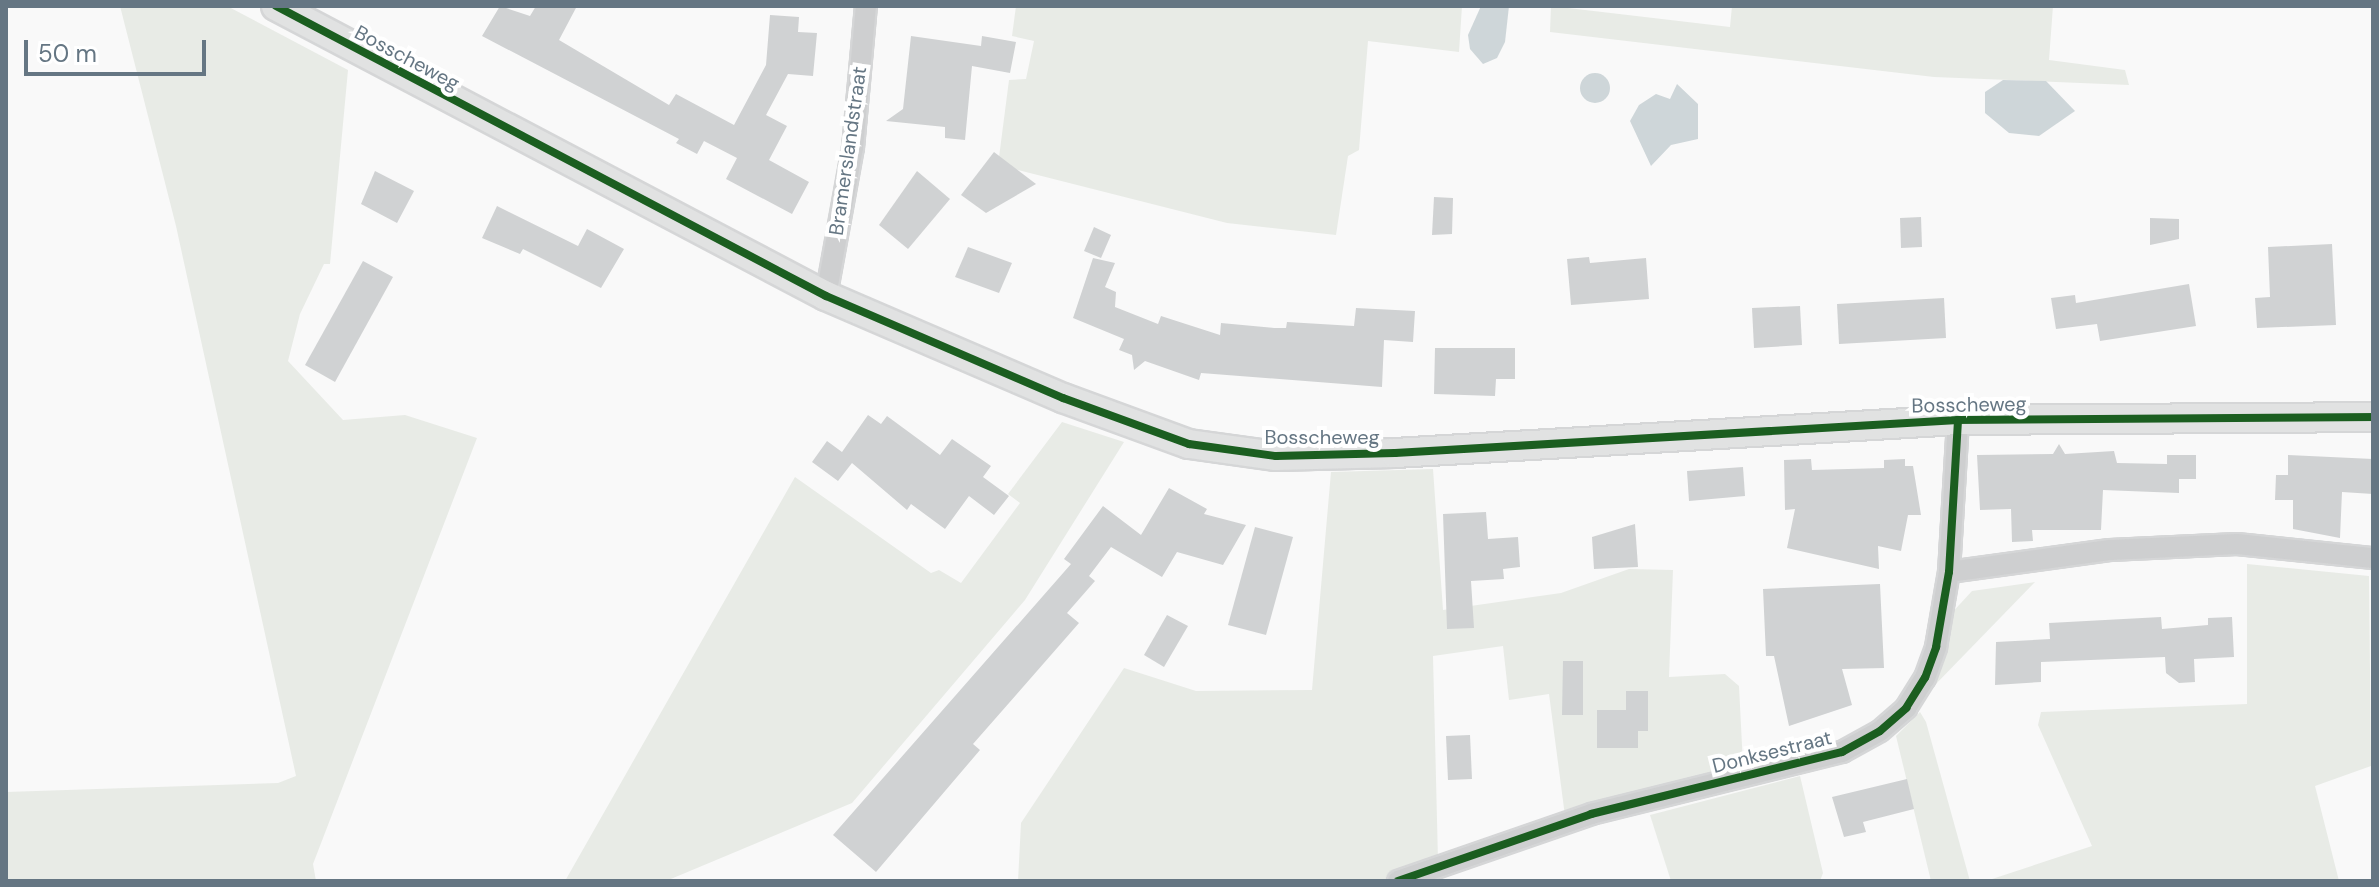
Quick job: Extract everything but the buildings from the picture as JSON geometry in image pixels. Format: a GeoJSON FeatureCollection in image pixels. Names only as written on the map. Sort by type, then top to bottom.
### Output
{"type":"FeatureCollection","features":[{"type":"Feature","properties":{"kind":"street","name":"Bosscheweg"},"geometry":{"type":"LineString","coordinates":[[276,6],[826,296],[1063,398],[1189,444],[1276,456],[1958,420],[2373,417]]}},
{"type":"Feature","properties":{"kind":"street","name":"Bramerslandstraat"},"geometry":{"type":"LineString","coordinates":[[826,296],[853,148],[866,6]]}},
{"type":"Feature","properties":{"kind":"street","name":"Donksestraat"},"geometry":{"type":"LineString","coordinates":[[1398,881],[1591,814],[1855,745],[1906,708],[1925,678],[1949,572],[1958,420]]}},
{"type":"Feature","properties":{"kind":"street"},"geometry":{"type":"LineString","coordinates":[[1949,572],[2110,550],[2237,544],[2373,558]]}},
{"type":"Feature","properties":{"kind":"shaded area"},"geometry":{"type":"Polygon","coordinates":[[[120,6],[227,6],[348,70],[330,264],[324,264],[300,314],[288,361],[343,420],[405,415],[477,438],[313,864],[316,881],[6,881],[6,792],[278,783],[296,776],[176,226],[120,6]]]}},
{"type":"Feature","properties":{"kind":"shaded area"},"geometry":{"type":"Polygon","coordinates":[[[1016,6],[1462,6],[1459,52],[1368,41],[1359,150],[1348,156],[1336,235],[1227,223],[998,165],[1009,80],[1026,79],[1034,41],[1012,36],[1016,6]]]}},
{"type":"Feature","properties":{"kind":"shaded area"},"geometry":{"type":"Polygon","coordinates":[[[1481,6],[1509,6],[1505,42],[1497,58],[1483,64],[1470,49],[1468,35],[1481,6]]]}},
{"type":"Feature","properties":{"kind":"shaded area"},"geometry":{"type":"Polygon","coordinates":[[[1551,6],[1730,27],[1732,6],[2053,6],[2049,60],[2125,70],[2129,85],[1934,77],[1550,32],[1551,6]]]}},
{"type":"Feature","properties":{"kind":"shaded area"},"geometry":{"type":"Polygon","coordinates":[[[1595,73],[1606,77],[1610,88],[1606,99],[1595,103],[1584,99],[1580,88],[1584,77],[1595,73]]]}},
{"type":"Feature","properties":{"kind":"shaded area"},"geometry":{"type":"Polygon","coordinates":[[[2003,80],[2046,81],[2075,111],[2039,136],[2009,133],[1985,113],[1985,92],[2003,80]]]}},
{"type":"Feature","properties":{"kind":"shaded area"},"geometry":{"type":"Polygon","coordinates":[[[1677,84],[1698,104],[1698,139],[1671,145],[1651,166],[1630,121],[1639,105],[1656,94],[1670,99],[1677,84]]]}},
{"type":"Feature","properties":{"kind":"shaded area"},"geometry":{"type":"Polygon","coordinates":[[[1062,422],[1124,442],[1025,600],[852,803],[666,881],[565,881],[795,477],[931,573],[939,570],[961,583],[1020,503],[1008,494],[1062,422]]]}},
{"type":"Feature","properties":{"kind":"shaded area"},"geometry":{"type":"Polygon","coordinates":[[[1433,469],[1443,610],[1561,593],[1629,569],[1673,570],[1669,677],[1725,674],[1739,686],[1743,765],[1565,816],[1549,694],[1509,700],[1503,646],[1433,656],[1438,860],[1383,881],[1018,881],[1021,823],[1124,668],[1196,691],[1312,690],[1331,472],[1433,469]]]}},
{"type":"Feature","properties":{"kind":"shaded area"},"geometry":{"type":"Polygon","coordinates":[[[2247,564],[2369,576],[2371,766],[2315,786],[2339,881],[1986,881],[2092,846],[2038,725],[2041,712],[2247,704],[2247,564]]]}},
{"type":"Feature","properties":{"kind":"shaded area"},"geometry":{"type":"Polygon","coordinates":[[[2035,582],[1933,687],[1948,617],[1972,591],[2035,582]]]}},
{"type":"Feature","properties":{"kind":"shaded area"},"geometry":{"type":"Polygon","coordinates":[[[1920,712],[1926,722],[1970,881],[1931,881],[1896,736],[1920,712]]]}},
{"type":"Feature","properties":{"kind":"shaded area"},"geometry":{"type":"Polygon","coordinates":[[[1800,776],[1823,873],[1820,881],[1671,881],[1650,815],[1800,776]]]}},
{"type":"Feature","properties":{"kind":"cycle path"},"geometry":{"type":"LineString","coordinates":[[276,6],[826,296],[1063,398],[1189,444],[1276,456],[1395,453],[1958,420],[2373,417]]}},
{"type":"Feature","properties":{"kind":"cycle path"},"geometry":{"type":"LineString","coordinates":[[1398,881],[1591,814],[1842,752],[1880,731],[1906,708],[1925,678],[1936,647],[1949,572],[1958,420]]}}]}
